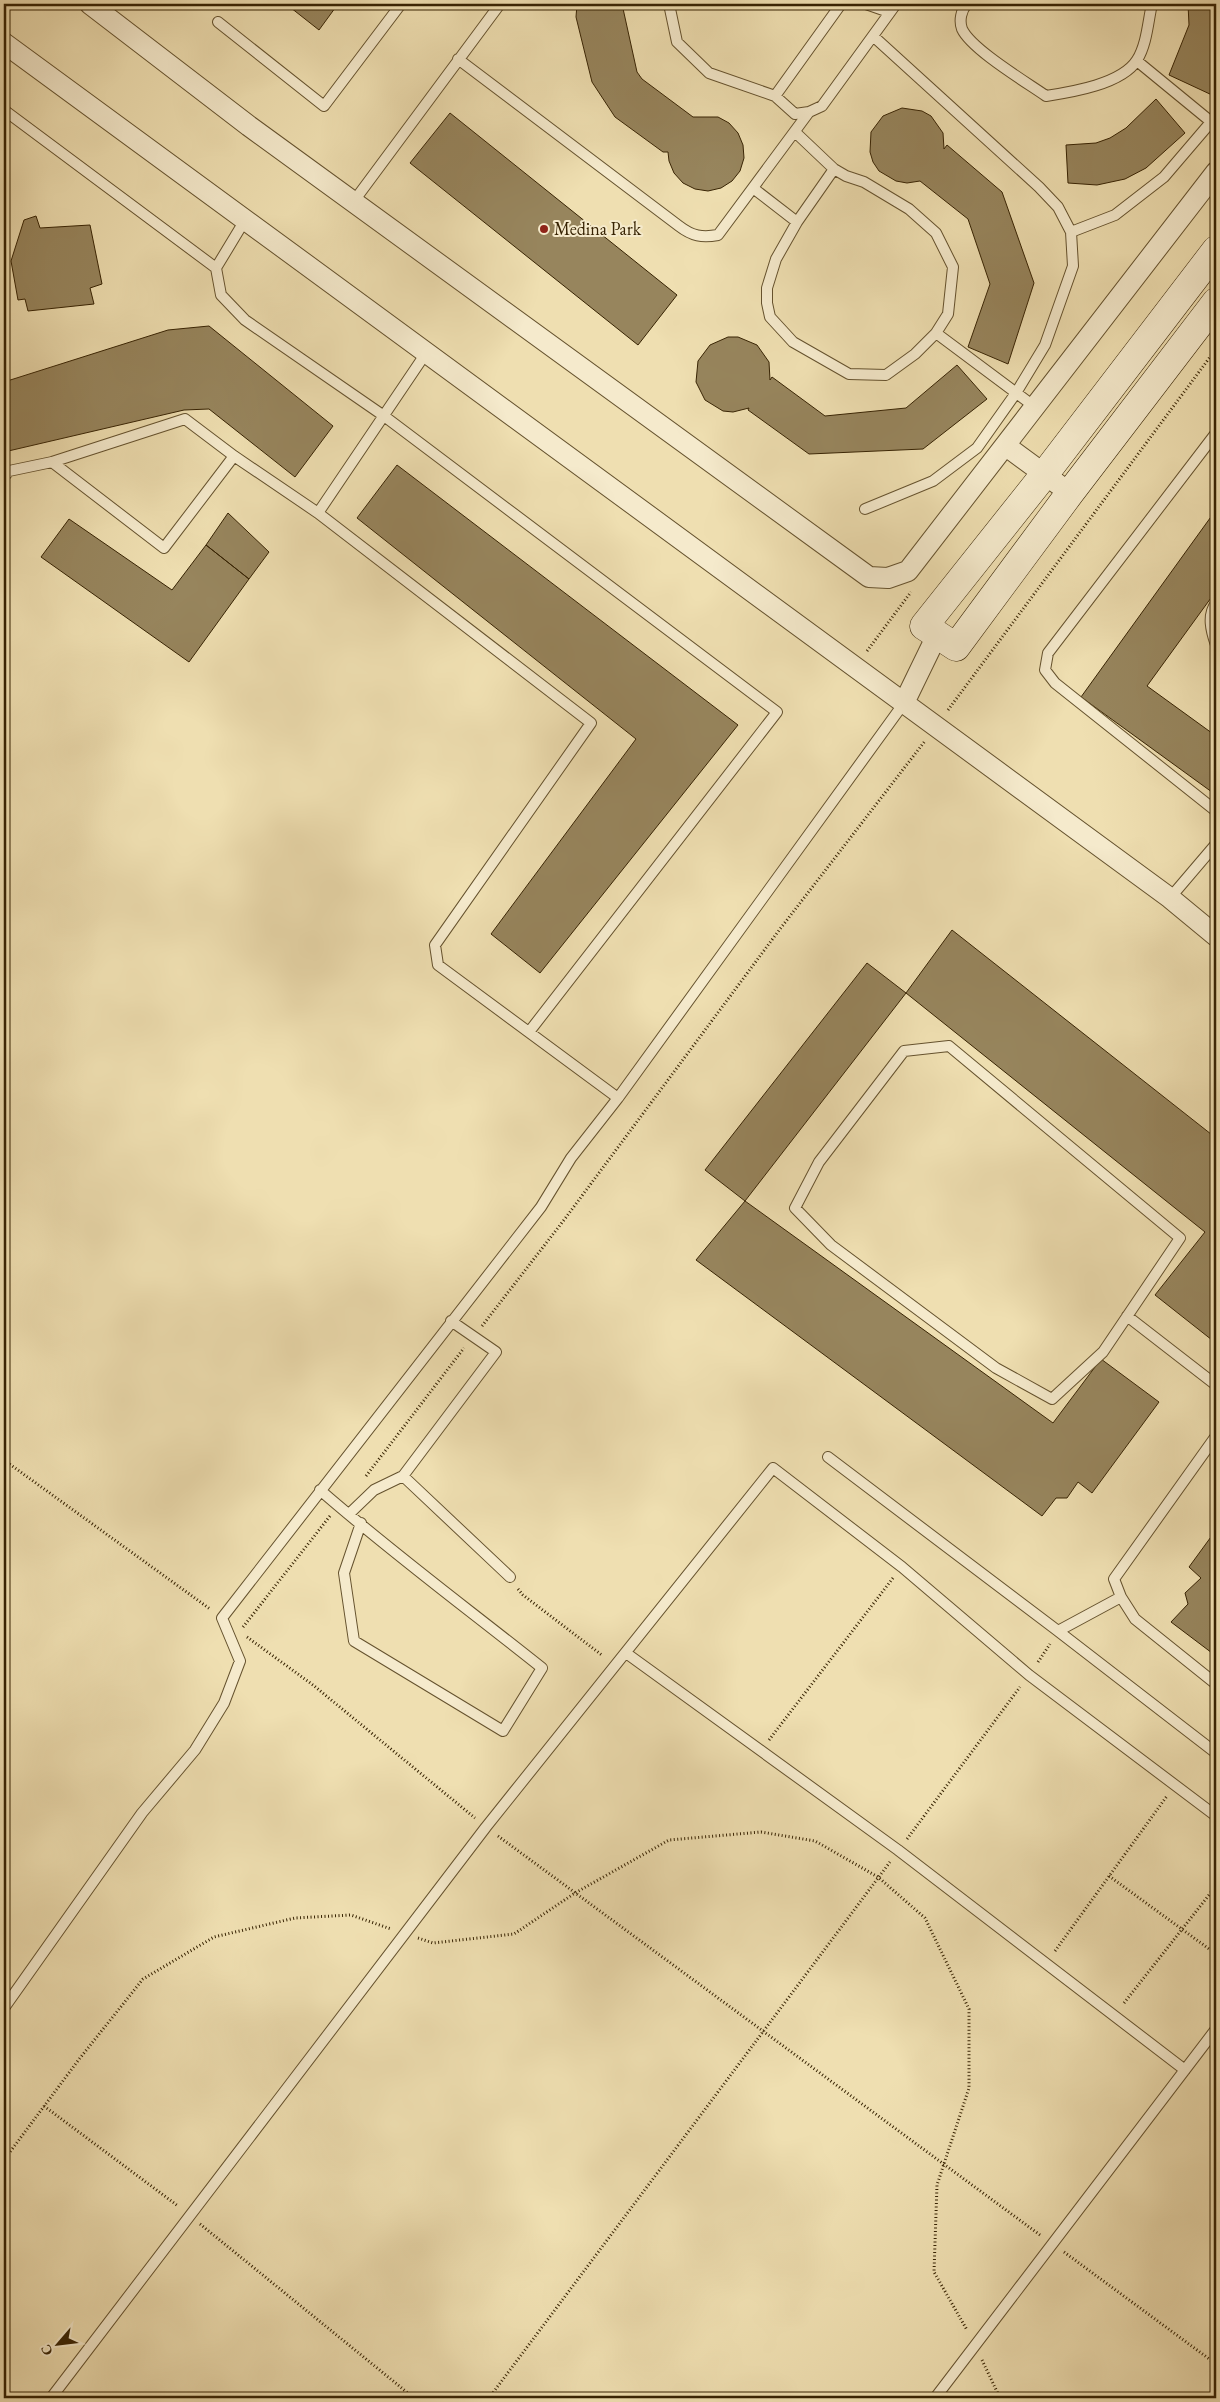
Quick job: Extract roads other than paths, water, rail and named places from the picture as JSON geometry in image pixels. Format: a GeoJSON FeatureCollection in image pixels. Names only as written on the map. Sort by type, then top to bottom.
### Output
{"type":"FeatureCollection","features":[{"type":"Feature","properties":{"kind":"street"},"geometry":{"type":"LineString","coordinates":[[90,4],[249,126],[869,577],[888,578],[908,571],[1216,172]]}},
{"type":"Feature","properties":{"kind":"street"},"geometry":{"type":"LineString","coordinates":[[4,43],[1170,898],[1216,936]]}},
{"type":"Feature","properties":{"kind":"street"},"geometry":{"type":"LineString","coordinates":[[1216,250],[1044,475],[924,626],[938,633],[956,647],[1070,493],[1216,302]]}},
{"type":"Feature","properties":{"kind":"street"},"geometry":{"type":"LineString","coordinates":[[1006,446],[1070,493]]}},
{"type":"Feature","properties":{"kind":"street"},"geometry":{"type":"LineString","coordinates":[[904,703],[938,633]]}},
{"type":"Feature","properties":{"kind":"lane"},"geometry":{"type":"LineString","coordinates":[[218,22],[324,106],[401,4]]}},
{"type":"Feature","properties":{"kind":"lane"},"geometry":{"type":"LineString","coordinates":[[354,201],[500,4]]}},
{"type":"Feature","properties":{"kind":"lane"},"geometry":{"type":"LineString","coordinates":[[669,4],[677,42],[709,73],[775,96],[795,114],[809,112],[822,106],[893,8],[866,4]]}},
{"type":"Feature","properties":{"kind":"lane"},"geometry":{"type":"LineString","coordinates":[[775,96],[840,4]]}},
{"type":"Feature","properties":{"kind":"lane"},"geometry":{"type":"LineString","coordinates":[[966,4],[962,10],[962,28],[972,44],[1046,96],[1090,89],[1123,72],[1137,61],[1143,47],[1152,4]]}},
{"type":"Feature","properties":{"kind":"lane"},"geometry":{"type":"LineString","coordinates":[[865,509],[933,481],[977,448],[1016,393],[1045,345],[1073,266],[1071,232],[1058,207],[1039,187],[872,36]]}},
{"type":"Feature","properties":{"kind":"lane"},"geometry":{"type":"LineString","coordinates":[[458,59],[690,234],[706,237],[718,235],[809,112]]}},
{"type":"Feature","properties":{"kind":"lane"},"geometry":{"type":"LineString","coordinates":[[1071,232],[1115,215],[1164,177],[1214,124],[1137,61]]}},
{"type":"Feature","properties":{"kind":"lane"},"geometry":{"type":"LineString","coordinates":[[4,110],[216,268]]}},
{"type":"Feature","properties":{"kind":"lane"},"geometry":{"type":"LineString","coordinates":[[795,132],[834,169],[846,176],[864,182],[909,209],[936,233],[952,268],[948,314],[936,333],[916,354],[886,375],[849,374],[793,342],[770,317],[767,303],[767,288],[776,259],[797,222],[834,169]]}},
{"type":"Feature","properties":{"kind":"lane"},"geometry":{"type":"LineString","coordinates":[[753,188],[797,222]]}},
{"type":"Feature","properties":{"kind":"lane"},"geometry":{"type":"LineString","coordinates":[[245,220],[216,268],[221,295],[245,320],[384,416],[777,712],[529,1032]]}},
{"type":"Feature","properties":{"kind":"lane"},"geometry":{"type":"LineString","coordinates":[[936,333],[1035,407]]}},
{"type":"Feature","properties":{"kind":"lane"},"geometry":{"type":"LineString","coordinates":[[318,513],[426,353]]}},
{"type":"Feature","properties":{"kind":"lane"},"geometry":{"type":"LineString","coordinates":[[4,477],[9,471],[52,462],[185,419],[234,456],[318,513],[591,723],[435,945],[438,965],[618,1098]]}},
{"type":"Feature","properties":{"kind":"lane"},"geometry":{"type":"LineString","coordinates":[[1216,433],[1048,653],[1045,670],[1055,683],[1216,811]]}},
{"type":"Feature","properties":{"kind":"lane"},"geometry":{"type":"LineString","coordinates":[[52,462],[164,548],[234,456]]}},
{"type":"Feature","properties":{"kind":"lane"},"geometry":{"type":"LineString","coordinates":[[1216,603],[1211,610],[1212,632],[1216,645]]}},
{"type":"Feature","properties":{"kind":"lane"},"geometry":{"type":"LineString","coordinates":[[4,2008],[142,1813],[196,1750],[224,1703],[240,1661],[222,1618],[541,1207],[571,1158],[618,1098],[904,703]]}},
{"type":"Feature","properties":{"kind":"lane"},"geometry":{"type":"LineString","coordinates":[[1170,898],[1216,844]]}},
{"type":"Feature","properties":{"kind":"lane"},"geometry":{"type":"LineString","coordinates":[[950,1046],[1180,1238],[1127,1316],[1103,1352],[1052,1400],[996,1368],[831,1244],[795,1208],[819,1162],[904,1051],[950,1046]]}},
{"type":"Feature","properties":{"kind":"lane"},"geometry":{"type":"LineString","coordinates":[[1127,1316],[1216,1385]]}},
{"type":"Feature","properties":{"kind":"lane"},"geometry":{"type":"LineString","coordinates":[[349,1514],[374,1490],[403,1476],[496,1352],[451,1322]]}},
{"type":"Feature","properties":{"kind":"lane"},"geometry":{"type":"LineString","coordinates":[[1216,1436],[1114,1578],[1121,1597],[1135,1619],[1216,1684]]}},
{"type":"Feature","properties":{"kind":"lane"},"geometry":{"type":"LineString","coordinates":[[828,1457],[1216,1753]]}},
{"type":"Feature","properties":{"kind":"lane"},"geometry":{"type":"LineString","coordinates":[[51,2398],[486,1827],[773,1468],[902,1567],[1029,1675],[1216,1816]]}},
{"type":"Feature","properties":{"kind":"lane"},"geometry":{"type":"LineString","coordinates":[[403,1476],[510,1578]]}},
{"type":"Feature","properties":{"kind":"lane"},"geometry":{"type":"LineString","coordinates":[[320,1490],[542,1668],[503,1731],[354,1641],[344,1573],[361,1523]]}},
{"type":"Feature","properties":{"kind":"lane"},"geometry":{"type":"LineString","coordinates":[[1058,1631],[1121,1597]]}},
{"type":"Feature","properties":{"kind":"lane"},"geometry":{"type":"LineString","coordinates":[[626,1652],[898,1850],[1185,2070]]}},
{"type":"Feature","properties":{"kind":"lane"},"geometry":{"type":"LineString","coordinates":[[935,2398],[1051,2243],[1216,2029]]}},
{"type":"Feature","properties":{"kind":"place","name":"Medina Park"},"geometry":{"type":"Point","coordinates":[544,229]}}]}
